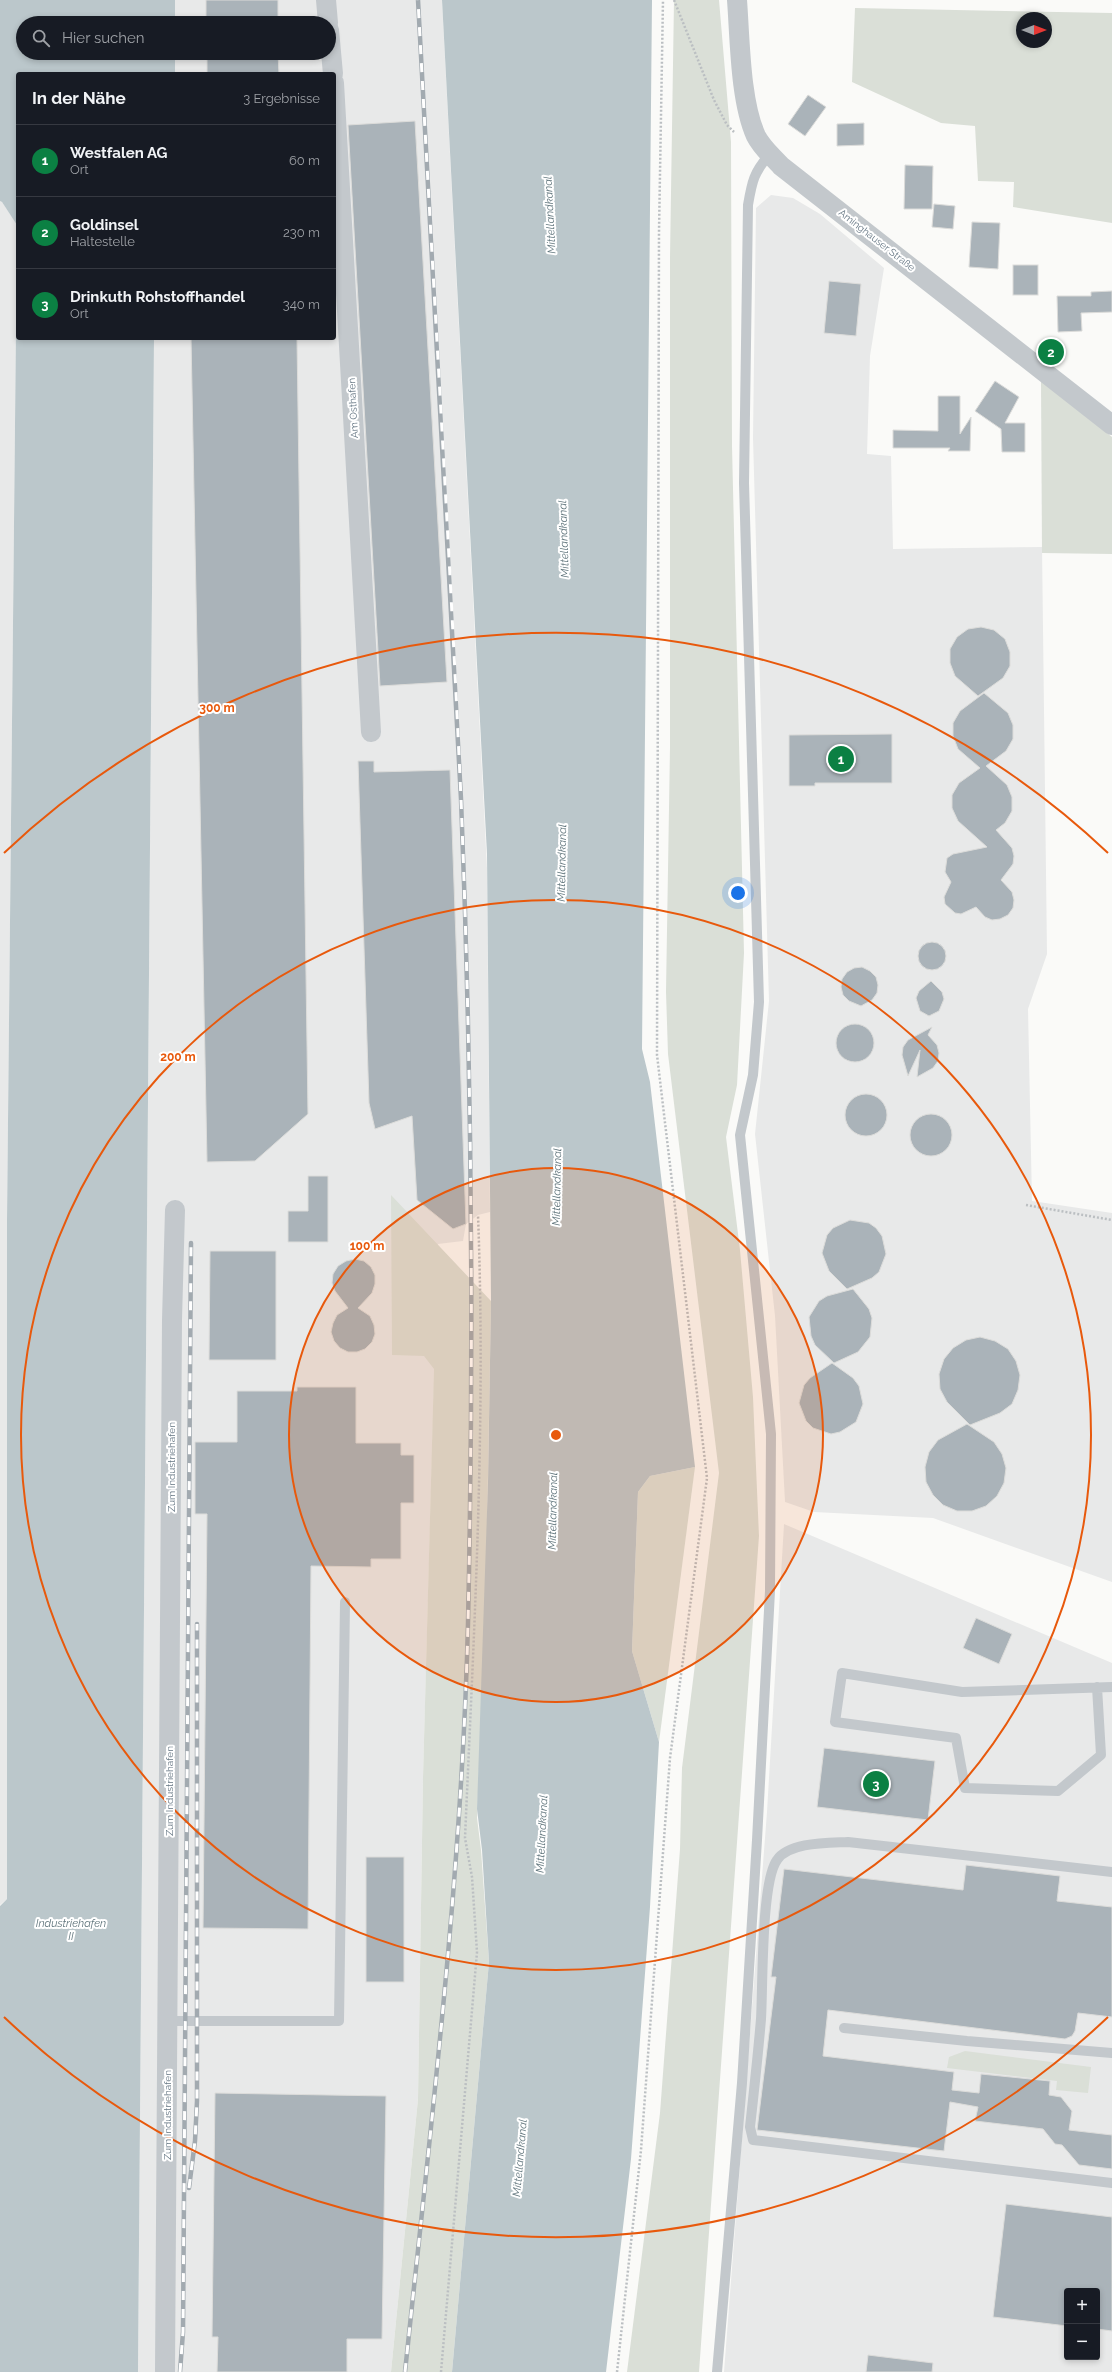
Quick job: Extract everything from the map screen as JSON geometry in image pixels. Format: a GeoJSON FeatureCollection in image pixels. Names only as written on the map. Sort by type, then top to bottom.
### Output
{"type":"FeatureCollection","features":[{"type":"Feature","properties":{"kind":"street"},"geometry":{"type":"LineString","coordinates":[[326,0],[327,16]]}},
{"type":"Feature","properties":{"kind":"street","name":"Aminghauser Straße"},"geometry":{"type":"LineString","coordinates":[[737,0],[747,102],[757,137],[770,154],[781,166],[1112,424]]}},
{"type":"Feature","properties":{"kind":"street"},"geometry":{"type":"LineString","coordinates":[[332,60],[333,72]]}},
{"type":"Feature","properties":{"kind":"street","name":"Am Osthafen"},"geometry":{"type":"LineString","coordinates":[[336,118],[371,732]]}},
{"type":"Feature","properties":{"kind":"street","name":"Zum Industriehafen"},"geometry":{"type":"LineString","coordinates":[[165,2372],[172,1320],[175,1210]]}},
{"type":"Feature","properties":{"kind":"lane"},"geometry":{"type":"LineString","coordinates":[[717,2372],[742,2083],[770,1592],[771,1434],[740,1135],[754,1075],[759,1002],[744,483],[748,205],[753,179],[758,168],[770,154]]}},
{"type":"Feature","properties":{"kind":"lane"},"geometry":{"type":"LineString","coordinates":[[167,2021],[339,2020],[345,1602]]}},
{"type":"Feature","properties":{"kind":"lane"},"geometry":{"type":"LineString","coordinates":[[1097,1687],[1101,1755],[1058,1791],[965,1788],[956,1738],[835,1722],[842,1673],[962,1692],[1097,1687],[1112,1687]]}},
{"type":"Feature","properties":{"kind":"lane"},"geometry":{"type":"LineString","coordinates":[[1112,1872],[848,1842],[825,1843],[788,1849],[776,1860],[766,1894],[761,2019],[750,2127],[753,2140],[1112,2183]]}},
{"type":"Feature","properties":{"kind":"lane"},"geometry":{"type":"LineString","coordinates":[[844,2028],[967,2041],[1112,2053]]}},
{"type":"Feature","properties":{"kind":"path"},"geometry":{"type":"LineString","coordinates":[[617,2372],[641,2150],[670,1758],[707,1478],[657,1055],[659,240],[663,0]]}},
{"type":"Feature","properties":{"kind":"path"},"geometry":{"type":"LineString","coordinates":[[674,0],[714,100],[727,124],[740,138],[757,137]]}},
{"type":"Feature","properties":{"kind":"path"},"geometry":{"type":"LineString","coordinates":[[1026,1205],[1112,1220]]}},
{"type":"Feature","properties":{"kind":"path"},"geometry":{"type":"LineString","coordinates":[[441,2372],[477,1952],[472,1877],[465,1838],[478,1554],[480,1277],[478,1215]]}},
{"type":"Feature","properties":{"kind":"shaded area"},"geometry":{"type":"Polygon","coordinates":[[[175,0],[442,0],[487,868],[490,1212],[478,1215],[466,1224],[463,1241],[438,1244],[423,1777],[418,2099],[391,2372],[138,2372],[154,340],[336,340],[336,72],[175,72],[175,60],[336,60],[336,16],[175,16],[175,0]]]}},
{"type":"Feature","properties":{"kind":"shaded area"},"geometry":{"type":"Polygon","coordinates":[[[674,0],[719,0],[731,142],[732,446],[744,953],[737,1085],[726,1137],[740,1250],[753,1397],[759,1536],[699,2372],[627,2372],[660,2113],[680,1849],[682,1768],[719,1473],[668,1054],[666,992],[670,747],[670,258],[674,0]]]}},
{"type":"Feature","properties":{"kind":"shaded area"},"geometry":{"type":"Polygon","coordinates":[[[855,8],[1112,13],[1112,223],[1013,207],[1014,182],[978,181],[975,126],[941,123],[852,82],[855,8]]]}},
{"type":"Feature","properties":{"kind":"shaded area"},"geometry":{"type":"Polygon","coordinates":[[[771,195],[793,198],[820,214],[884,268],[870,356],[867,454],[891,456],[893,549],[1042,547],[1047,954],[1028,1009],[1032,1201],[1112,1213],[1112,1582],[933,1518],[814,1512],[785,1502],[775,1316],[755,1134],[769,1001],[753,438],[756,208],[771,195]]]}},
{"type":"Feature","properties":{"kind":"shaded area"},"geometry":{"type":"Polygon","coordinates":[[[0,201],[16,223],[16,324],[7,1220],[7,1899],[0,1905],[0,201]]]}},
{"type":"Feature","properties":{"kind":"shaded area"},"geometry":{"type":"Polygon","coordinates":[[[1041,381],[1112,437],[1112,554],[1042,553],[1041,381]]]}},
{"type":"Feature","properties":{"kind":"shaded area"},"geometry":{"type":"Polygon","coordinates":[[[391,1195],[491,1301],[486,1591],[477,1818],[481,1850],[489,1962],[452,2372],[391,2372],[418,2099],[423,1777],[434,1369],[424,1356],[392,1355],[391,1195]]]}},
{"type":"Feature","properties":{"kind":"shaded area"},"geometry":{"type":"Polygon","coordinates":[[[695,1467],[659,1742],[632,1651],[638,1492],[650,1476],[695,1467]]]}},
{"type":"Feature","properties":{"kind":"shaded area"},"geometry":{"type":"Polygon","coordinates":[[[784,1524],[1112,1663],[1112,2372],[724,2372],[767,1812],[784,1524]]]}},
{"type":"Feature","properties":{"kind":"shaded area"},"geometry":{"type":"Polygon","coordinates":[[[965,2051],[1091,2067],[1088,2093],[1056,2090],[1057,2081],[947,2068],[949,2057],[965,2051]]]}},
{"type":"Feature","properties":{"kind":"water","name":"Industriehafen II"},"geometry":{"type":"Polygon","coordinates":[[[0,0],[175,0],[175,16],[16,16],[16,60],[175,60],[175,72],[16,72],[16,223],[0,201],[0,0]]]}},
{"type":"Feature","properties":{"kind":"water","name":"Mittellandkanal"},"geometry":{"type":"Polygon","coordinates":[[[442,0],[652,0],[642,1049],[650,1082],[695,1467],[650,1476],[638,1492],[632,1651],[659,1742],[650,1907],[631,2159],[606,2372],[452,2372],[489,1962],[482,1850],[477,1809],[488,1482],[491,1301],[487,854],[442,0]]]}},
{"type":"Feature","properties":{"kind":"water","name":"Industriehafen II"},"geometry":{"type":"Polygon","coordinates":[[[16,324],[16,340],[154,340],[138,2372],[0,2372],[0,1906],[7,1899],[7,1220],[16,324]]]}},
{"type":"Feature","properties":{"kind":"building"},"geometry":{"type":"Polygon","coordinates":[[[206,0],[278,0],[278,16],[206,16],[206,0]]]}},
{"type":"Feature","properties":{"kind":"building"},"geometry":{"type":"Polygon","coordinates":[[[207,60],[278,60],[279,72],[207,72],[207,60]]]}},
{"type":"Feature","properties":{"kind":"building"},"geometry":{"type":"Polygon","coordinates":[[[808,95],[826,107],[805,136],[788,124],[808,95]]]}},
{"type":"Feature","properties":{"kind":"building"},"geometry":{"type":"Polygon","coordinates":[[[415,121],[447,682],[380,686],[348,125],[415,121]]]}},
{"type":"Feature","properties":{"kind":"building"},"geometry":{"type":"Polygon","coordinates":[[[864,123],[864,145],[837,146],[837,124],[864,123]]]}},
{"type":"Feature","properties":{"kind":"building"},"geometry":{"type":"Polygon","coordinates":[[[905,165],[933,166],[932,209],[904,209],[905,165]]]}},
{"type":"Feature","properties":{"kind":"building"},"geometry":{"type":"Polygon","coordinates":[[[934,204],[955,206],[953,229],[932,227],[934,204]]]}},
{"type":"Feature","properties":{"kind":"building"},"geometry":{"type":"Polygon","coordinates":[[[972,222],[1000,223],[998,269],[969,267],[972,222]]]}},
{"type":"Feature","properties":{"kind":"building"},"geometry":{"type":"Polygon","coordinates":[[[1013,265],[1038,265],[1038,295],[1013,295],[1013,265]]]}},
{"type":"Feature","properties":{"kind":"building"},"geometry":{"type":"Polygon","coordinates":[[[829,281],[861,284],[856,336],[824,333],[829,281]]]}},
{"type":"Feature","properties":{"kind":"building"},"geometry":{"type":"Polygon","coordinates":[[[1112,291],[1112,312],[1081,313],[1082,331],[1058,332],[1057,296],[1091,296],[1091,292],[1112,291]]]}},
{"type":"Feature","properties":{"kind":"building"},"geometry":{"type":"Polygon","coordinates":[[[191,340],[297,340],[308,1114],[255,1161],[207,1162],[191,340]]]}},
{"type":"Feature","properties":{"kind":"building"},"geometry":{"type":"Polygon","coordinates":[[[995,381],[1019,397],[1005,423],[1025,423],[1025,452],[1002,452],[1001,429],[975,411],[995,381]]]}},
{"type":"Feature","properties":{"kind":"building"},"geometry":{"type":"Polygon","coordinates":[[[938,396],[960,396],[960,434],[971,417],[970,451],[948,451],[950,448],[893,448],[893,430],[938,431],[938,396]]]}},
{"type":"Feature","properties":{"kind":"building"},"geometry":{"type":"Polygon","coordinates":[[[981,627],[994,630],[1005,639],[1010,652],[1010,666],[1003,678],[978,696],[955,676],[950,663],[950,649],[957,637],[968,629],[981,627]]]}},
{"type":"Feature","properties":{"kind":"building"},"geometry":{"type":"Polygon","coordinates":[[[984,693],[1008,713],[1013,725],[1013,739],[1006,751],[986,766],[1007,785],[1012,797],[1012,811],[1005,823],[996,830],[1012,848],[1014,856],[1013,864],[1001,880],[1012,892],[1014,900],[1013,908],[1008,915],[1000,919],[992,920],[985,917],[976,907],[961,914],[955,913],[945,904],[944,897],[951,882],[945,872],[947,858],[953,854],[987,847],[958,821],[952,808],[952,795],[959,783],[980,768],[958,749],[953,736],[953,723],[960,711],[984,693]]]}},
{"type":"Feature","properties":{"kind":"building"},"geometry":{"type":"Polygon","coordinates":[[[892,734],[892,783],[815,783],[815,786],[789,786],[789,735],[892,734]]]}},
{"type":"Feature","properties":{"kind":"building"},"geometry":{"type":"Polygon","coordinates":[[[358,761],[374,761],[374,772],[450,770],[466,1224],[453,1229],[417,1200],[412,1116],[375,1129],[369,1103],[358,761]]]}},
{"type":"Feature","properties":{"kind":"building"},"geometry":{"type":"Polygon","coordinates":[[[932,942],[942,946],[946,956],[942,966],[932,970],[922,966],[918,956],[922,946],[932,942]]]}},
{"type":"Feature","properties":{"kind":"building"},"geometry":{"type":"Polygon","coordinates":[[[862,967],[870,971],[876,977],[878,985],[877,993],[872,1000],[861,1006],[849,1001],[843,995],[841,987],[842,979],[847,972],[854,968],[862,967]]]}},
{"type":"Feature","properties":{"kind":"building"},"geometry":{"type":"Polygon","coordinates":[[[931,981],[942,992],[944,999],[939,1011],[929,1016],[920,1011],[916,998],[919,991],[931,981]]]}},
{"type":"Feature","properties":{"kind":"building"},"geometry":{"type":"Polygon","coordinates":[[[855,1024],[868,1030],[874,1043],[868,1056],[855,1062],[842,1056],[836,1043],[842,1030],[855,1024]]]}},
{"type":"Feature","properties":{"kind":"building"},"geometry":{"type":"Polygon","coordinates":[[[932,1027],[928,1035],[937,1045],[939,1053],[938,1061],[933,1068],[917,1077],[920,1050],[908,1076],[902,1055],[903,1047],[908,1040],[932,1027]]]}},
{"type":"Feature","properties":{"kind":"building"},"geometry":{"type":"Polygon","coordinates":[[[862,1094],[870,1094],[878,1097],[884,1103],[887,1115],[884,1127],[878,1133],[870,1136],[862,1136],[854,1133],[848,1127],[845,1119],[845,1111],[848,1103],[854,1097],[862,1094]]]}},
{"type":"Feature","properties":{"kind":"building"},"geometry":{"type":"Polygon","coordinates":[[[927,1114],[935,1114],[943,1117],[949,1123],[952,1135],[949,1147],[943,1153],[935,1156],[927,1156],[919,1153],[913,1147],[910,1139],[910,1131],[913,1123],[919,1117],[927,1114]]]}},
{"type":"Feature","properties":{"kind":"building"},"geometry":{"type":"Polygon","coordinates":[[[308,1176],[328,1176],[328,1242],[288,1242],[288,1211],[308,1211],[308,1176]]]}},
{"type":"Feature","properties":{"kind":"building"},"geometry":{"type":"Polygon","coordinates":[[[850,1220],[869,1223],[876,1228],[882,1236],[886,1254],[879,1272],[872,1278],[847,1289],[829,1271],[822,1253],[827,1235],[833,1228],[850,1220]]]}},
{"type":"Feature","properties":{"kind":"building"},"geometry":{"type":"Polygon","coordinates":[[[210,1251],[276,1251],[276,1360],[209,1360],[210,1251]]]}},
{"type":"Feature","properties":{"kind":"building"},"geometry":{"type":"Polygon","coordinates":[[[355,1259],[364,1261],[371,1267],[375,1275],[375,1284],[372,1293],[358,1308],[370,1316],[374,1325],[375,1334],[372,1342],[365,1349],[357,1352],[348,1352],[340,1348],[334,1341],[331,1332],[337,1315],[348,1308],[335,1291],[332,1283],[333,1274],[338,1266],[346,1261],[355,1259]]]}},
{"type":"Feature","properties":{"kind":"building"},"geometry":{"type":"Polygon","coordinates":[[[853,1289],[869,1309],[872,1318],[870,1337],[858,1352],[834,1363],[815,1345],[811,1336],[809,1317],[819,1301],[827,1296],[853,1289]]]}},
{"type":"Feature","properties":{"kind":"building"},"geometry":{"type":"Polygon","coordinates":[[[980,1337],[995,1341],[1008,1349],[1016,1361],[1020,1375],[1018,1390],[1012,1404],[1000,1413],[970,1425],[947,1402],[940,1389],[939,1374],[944,1359],[953,1348],[966,1340],[980,1337]]]}},
{"type":"Feature","properties":{"kind":"building"},"geometry":{"type":"Polygon","coordinates":[[[832,1363],[853,1378],[859,1386],[863,1404],[856,1422],[840,1432],[831,1434],[813,1428],[806,1421],[799,1403],[804,1385],[810,1378],[832,1363]]]}},
{"type":"Feature","properties":{"kind":"building"},"geometry":{"type":"Polygon","coordinates":[[[297,1387],[356,1387],[356,1443],[401,1443],[401,1455],[414,1455],[414,1503],[401,1503],[401,1559],[371,1559],[371,1567],[311,1566],[308,1929],[203,1928],[207,1514],[195,1514],[195,1442],[237,1442],[237,1391],[297,1391],[297,1387]]]}},
{"type":"Feature","properties":{"kind":"building"},"geometry":{"type":"Polygon","coordinates":[[[967,1424],[994,1442],[1002,1454],[1006,1468],[1004,1483],[997,1496],[986,1506],[972,1511],[957,1511],[943,1505],[933,1495],[926,1482],[925,1467],[929,1452],[938,1440],[967,1424]]]}},
{"type":"Feature","properties":{"kind":"building"},"geometry":{"type":"Polygon","coordinates":[[[976,1618],[1012,1634],[999,1664],[963,1648],[976,1618]]]}},
{"type":"Feature","properties":{"kind":"building"},"geometry":{"type":"Polygon","coordinates":[[[824,1748],[935,1761],[928,1820],[817,1807],[824,1748]]]}},
{"type":"Feature","properties":{"kind":"building"},"geometry":{"type":"Polygon","coordinates":[[[366,1857],[404,1857],[404,1982],[366,1982],[366,1857]]]}},
{"type":"Feature","properties":{"kind":"building"},"geometry":{"type":"Polygon","coordinates":[[[966,1865],[1060,1876],[1057,1901],[1112,1907],[1112,2017],[1078,2013],[1075,2031],[1072,2036],[1065,2039],[828,2010],[823,2056],[954,2072],[952,2090],[979,2093],[981,2074],[1050,2081],[1049,2095],[1061,2097],[1072,2111],[1069,2130],[1112,2135],[1112,2169],[1079,2165],[1062,2145],[1055,2144],[1043,2129],[975,2121],[978,2107],[950,2102],[944,2151],[757,2130],[776,1977],[771,1977],[784,1869],[963,1890],[966,1865]]]}},
{"type":"Feature","properties":{"kind":"building"},"geometry":{"type":"Polygon","coordinates":[[[215,2093],[386,2096],[382,2339],[347,2339],[347,2372],[217,2372],[218,2337],[212,2337],[215,2093]]]}},
{"type":"Feature","properties":{"kind":"building"},"geometry":{"type":"Polygon","coordinates":[[[1006,2204],[1112,2217],[1112,2331],[1100,2329],[1100,2288],[1064,2288],[1064,2326],[993,2317],[1006,2204]]]}},
{"type":"Feature","properties":{"kind":"building"},"geometry":{"type":"Polygon","coordinates":[[[868,2355],[933,2363],[932,2372],[866,2372],[868,2355]]]}},
{"type":"Feature","properties":{"kind":"railway"},"geometry":{"type":"LineString","coordinates":[[405,2372],[435,2092],[459,1810],[465,1717],[468,1623],[471,1417],[470,1108],[465,902],[446,499],[418,0]]}},
{"type":"Feature","properties":{"kind":"railway"},"geometry":{"type":"LineString","coordinates":[[180,2372],[183,2332],[191,1243]]}},
{"type":"Feature","properties":{"kind":"railway"},"geometry":{"type":"LineString","coordinates":[[189,2188],[195,2141],[197,2101],[197,1624]]}},
{"type":"Feature","properties":{"kind":"place","name":"Goldinsel"},"geometry":{"type":"Point","coordinates":[1051,352]}},
{"type":"Feature","properties":{"kind":"place","name":"Westfalen AG"},"geometry":{"type":"Point","coordinates":[841,759]}},
{"type":"Feature","properties":{"kind":"place","name":"Drinkuth Rohstoffhandel"},"geometry":{"type":"Point","coordinates":[876,1784]}}]}
